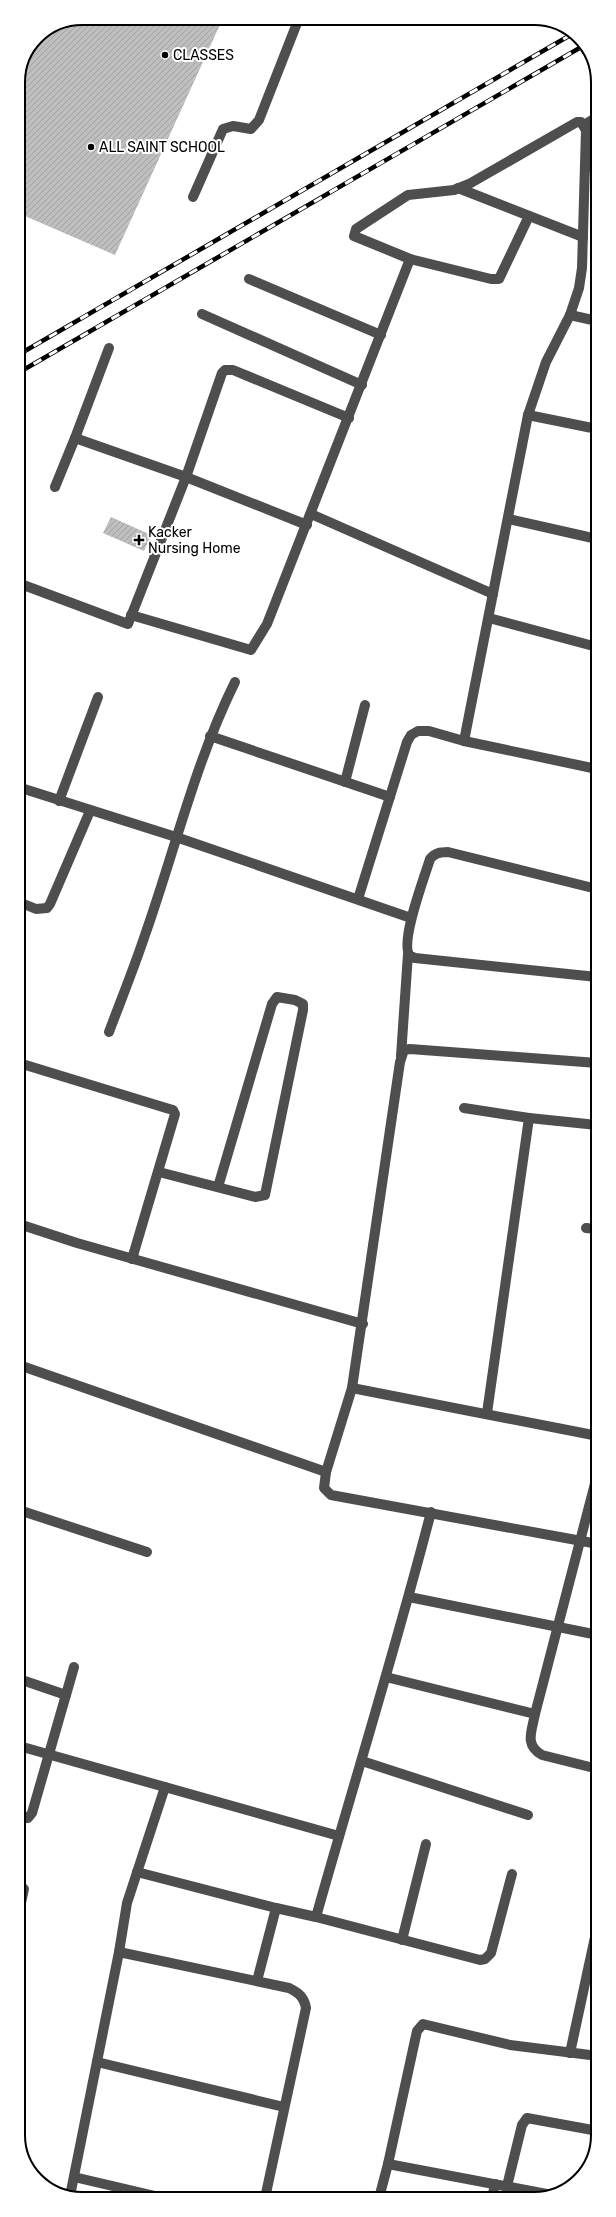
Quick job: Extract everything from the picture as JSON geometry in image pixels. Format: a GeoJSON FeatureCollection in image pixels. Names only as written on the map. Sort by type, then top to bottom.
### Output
{"type":"FeatureCollection","features":[{"type":"Feature","properties":{"kind":"street"},"geometry":{"type":"LineString","coordinates":[[193,197],[223,129],[233,126],[251,129],[259,120],[296,25]]}},
{"type":"Feature","properties":{"kind":"street"},"geometry":{"type":"LineString","coordinates":[[584,125],[591,121]]}},
{"type":"Feature","properties":{"kind":"street"},"geometry":{"type":"LineString","coordinates":[[464,741],[528,415],[546,362],[570,315],[579,288],[583,237],[586,130],[584,125],[577,122],[491,173],[458,188],[408,195],[396,201],[354,233],[354,236],[410,259],[499,280],[529,216]]}},
{"type":"Feature","properties":{"kind":"street"},"geometry":{"type":"LineString","coordinates":[[585,166],[591,167]]}},
{"type":"Feature","properties":{"kind":"street"},"geometry":{"type":"LineString","coordinates":[[458,188],[583,237]]}},
{"type":"Feature","properties":{"kind":"street"},"geometry":{"type":"LineString","coordinates":[[131,615],[251,650],[267,624],[350,418],[410,259]]}},
{"type":"Feature","properties":{"kind":"street"},"geometry":{"type":"LineString","coordinates":[[249,279],[381,335]]}},
{"type":"Feature","properties":{"kind":"street"},"geometry":{"type":"LineString","coordinates":[[202,314],[362,385]]}},
{"type":"Feature","properties":{"kind":"street"},"geometry":{"type":"LineString","coordinates":[[570,315],[591,320]]}},
{"type":"Feature","properties":{"kind":"street"},"geometry":{"type":"LineString","coordinates":[[55,488],[109,348]]}},
{"type":"Feature","properties":{"kind":"street"},"geometry":{"type":"LineString","coordinates":[[25,586],[128,624],[186,477],[222,372],[225,370],[233,370],[350,418]]}},
{"type":"Feature","properties":{"kind":"street"},"geometry":{"type":"LineString","coordinates":[[528,415],[591,428]]}},
{"type":"Feature","properties":{"kind":"street"},"geometry":{"type":"LineString","coordinates":[[75,438],[186,477],[307,525]]}},
{"type":"Feature","properties":{"kind":"street"},"geometry":{"type":"LineString","coordinates":[[311,514],[493,594]]}},
{"type":"Feature","properties":{"kind":"street"},"geometry":{"type":"LineString","coordinates":[[508,519],[591,538]]}},
{"type":"Feature","properties":{"kind":"street"},"geometry":{"type":"LineString","coordinates":[[489,618],[591,645]]}},
{"type":"Feature","properties":{"kind":"street"},"geometry":{"type":"LineString","coordinates":[[109,1032],[146,935],[210,736],[236,682]]}},
{"type":"Feature","properties":{"kind":"street"},"geometry":{"type":"LineString","coordinates":[[59,801],[98,697]]}},
{"type":"Feature","properties":{"kind":"street"},"geometry":{"type":"LineString","coordinates":[[345,782],[365,705]]}},
{"type":"Feature","properties":{"kind":"street"},"geometry":{"type":"LineString","coordinates":[[358,899],[410,735],[418,731],[429,731],[464,741],[591,768]]}},
{"type":"Feature","properties":{"kind":"street"},"geometry":{"type":"LineString","coordinates":[[210,736],[390,797]]}},
{"type":"Feature","properties":{"kind":"street"},"geometry":{"type":"LineString","coordinates":[[25,789],[176,838],[411,918]]}},
{"type":"Feature","properties":{"kind":"street"},"geometry":{"type":"LineString","coordinates":[[25,905],[36,909],[47,908],[50,904],[90,810]]}},
{"type":"Feature","properties":{"kind":"street"},"geometry":{"type":"LineString","coordinates":[[591,888],[448,852],[434,854],[430,859],[411,918],[400,1062],[363,1324],[352,1388],[326,1472],[324,1488],[331,1495],[431,1512],[591,1543]]}},
{"type":"Feature","properties":{"kind":"street"},"geometry":{"type":"LineString","coordinates":[[408,954],[415,958],[591,975]]}},
{"type":"Feature","properties":{"kind":"street"},"geometry":{"type":"LineString","coordinates":[[159,1172],[255,1197],[265,1194],[303,1010],[303,1004],[299,1001],[277,997],[272,1004],[218,1187]]}},
{"type":"Feature","properties":{"kind":"street"},"geometry":{"type":"LineString","coordinates":[[400,1062],[404,1050],[410,1049],[591,1063]]}},
{"type":"Feature","properties":{"kind":"street"},"geometry":{"type":"LineString","coordinates":[[25,1065],[173,1110],[176,1118],[132,1259]]}},
{"type":"Feature","properties":{"kind":"street"},"geometry":{"type":"LineString","coordinates":[[464,1108],[529,1118],[591,1123]]}},
{"type":"Feature","properties":{"kind":"street"},"geometry":{"type":"LineString","coordinates":[[487,1413],[529,1118]]}},
{"type":"Feature","properties":{"kind":"street"},"geometry":{"type":"LineString","coordinates":[[25,1226],[132,1259],[363,1324]]}},
{"type":"Feature","properties":{"kind":"street"},"geometry":{"type":"LineString","coordinates":[[586,1228],[591,1228]]}},
{"type":"Feature","properties":{"kind":"street"},"geometry":{"type":"LineString","coordinates":[[25,1367],[326,1472]]}},
{"type":"Feature","properties":{"kind":"street"},"geometry":{"type":"LineString","coordinates":[[352,1388],[487,1413],[591,1435]]}},
{"type":"Feature","properties":{"kind":"street"},"geometry":{"type":"LineString","coordinates":[[591,1497],[535,1714],[530,1739],[531,1746],[535,1751],[542,1755],[591,1767]]}},
{"type":"Feature","properties":{"kind":"street"},"geometry":{"type":"LineString","coordinates":[[25,1512],[147,1552]]}},
{"type":"Feature","properties":{"kind":"street"},"geometry":{"type":"LineString","coordinates":[[316,1917],[409,1597],[431,1512]]}},
{"type":"Feature","properties":{"kind":"street"},"geometry":{"type":"LineString","coordinates":[[409,1597],[591,1634]]}},
{"type":"Feature","properties":{"kind":"street"},"geometry":{"type":"LineString","coordinates":[[25,1816],[31,1817],[74,1667]]}},
{"type":"Feature","properties":{"kind":"street"},"geometry":{"type":"LineString","coordinates":[[386,1678],[535,1714]]}},
{"type":"Feature","properties":{"kind":"street"},"geometry":{"type":"LineString","coordinates":[[25,1681],[66,1694]]}},
{"type":"Feature","properties":{"kind":"street"},"geometry":{"type":"LineString","coordinates":[[25,1748],[339,1836]]}},
{"type":"Feature","properties":{"kind":"street"},"geometry":{"type":"LineString","coordinates":[[362,1761],[528,1815]]}},
{"type":"Feature","properties":{"kind":"street"},"geometry":{"type":"LineString","coordinates":[[71,2191],[119,1952],[127,1903],[166,1787]]}},
{"type":"Feature","properties":{"kind":"street"},"geometry":{"type":"LineString","coordinates":[[402,1940],[426,1844]]}},
{"type":"Feature","properties":{"kind":"street"},"geometry":{"type":"LineString","coordinates":[[137,1872],[480,1960],[488,1958],[491,1952],[512,1874]]}},
{"type":"Feature","properties":{"kind":"street"},"geometry":{"type":"LineString","coordinates":[[257,1981],[276,1908]]}},
{"type":"Feature","properties":{"kind":"street"},"geometry":{"type":"LineString","coordinates":[[119,1952],[288,1988],[299,1993],[305,2000],[306,2008],[266,2192]]}},
{"type":"Feature","properties":{"kind":"street"},"geometry":{"type":"LineString","coordinates":[[570,2053],[591,1956]]}},
{"type":"Feature","properties":{"kind":"street"},"geometry":{"type":"LineString","coordinates":[[381,2192],[417,2031],[423,2024],[510,2045],[591,2055]]}},
{"type":"Feature","properties":{"kind":"street"},"geometry":{"type":"LineString","coordinates":[[97,2062],[284,2107]]}},
{"type":"Feature","properties":{"kind":"street"},"geometry":{"type":"LineString","coordinates":[[507,2186],[522,2125],[527,2118],[591,2130]]}},
{"type":"Feature","properties":{"kind":"street"},"geometry":{"type":"LineString","coordinates":[[388,2164],[536,2192]]}},
{"type":"Feature","properties":{"kind":"street"},"geometry":{"type":"LineString","coordinates":[[74,2177],[138,2192]]}},
{"type":"Feature","properties":{"kind":"street"},"geometry":{"type":"LineString","coordinates":[[494,2192],[496,2184]]}},
{"type":"Feature","properties":{"kind":"building","name":"ALL SAINT SCHOOL"},"geometry":{"type":"Polygon","coordinates":[[[220,25],[115,255],[25,216],[25,82],[29,60],[35,50],[50,35],[60,29],[71,26],[220,25]]]}},
{"type":"Feature","properties":{"kind":"building"},"geometry":{"type":"Polygon","coordinates":[[[111,517],[151,535],[144,551],[103,533],[111,517]]]}},
{"type":"Feature","properties":{"kind":"railway"},"geometry":{"type":"LineString","coordinates":[[25,351],[568,36]]}},
{"type":"Feature","properties":{"kind":"railway"},"geometry":{"type":"LineString","coordinates":[[25,369],[580,48]]}},
{"type":"Feature","properties":{"kind":"place","name":"CLASSES"},"geometry":{"type":"Point","coordinates":[165,55]}},
{"type":"Feature","properties":{"kind":"place","name":"ALL SAINT SCHOOL"},"geometry":{"type":"Point","coordinates":[91,147]}},
{"type":"Feature","properties":{"kind":"place","name":"Kacker Nursing Home"},"geometry":{"type":"Point","coordinates":[139,540]}}]}
